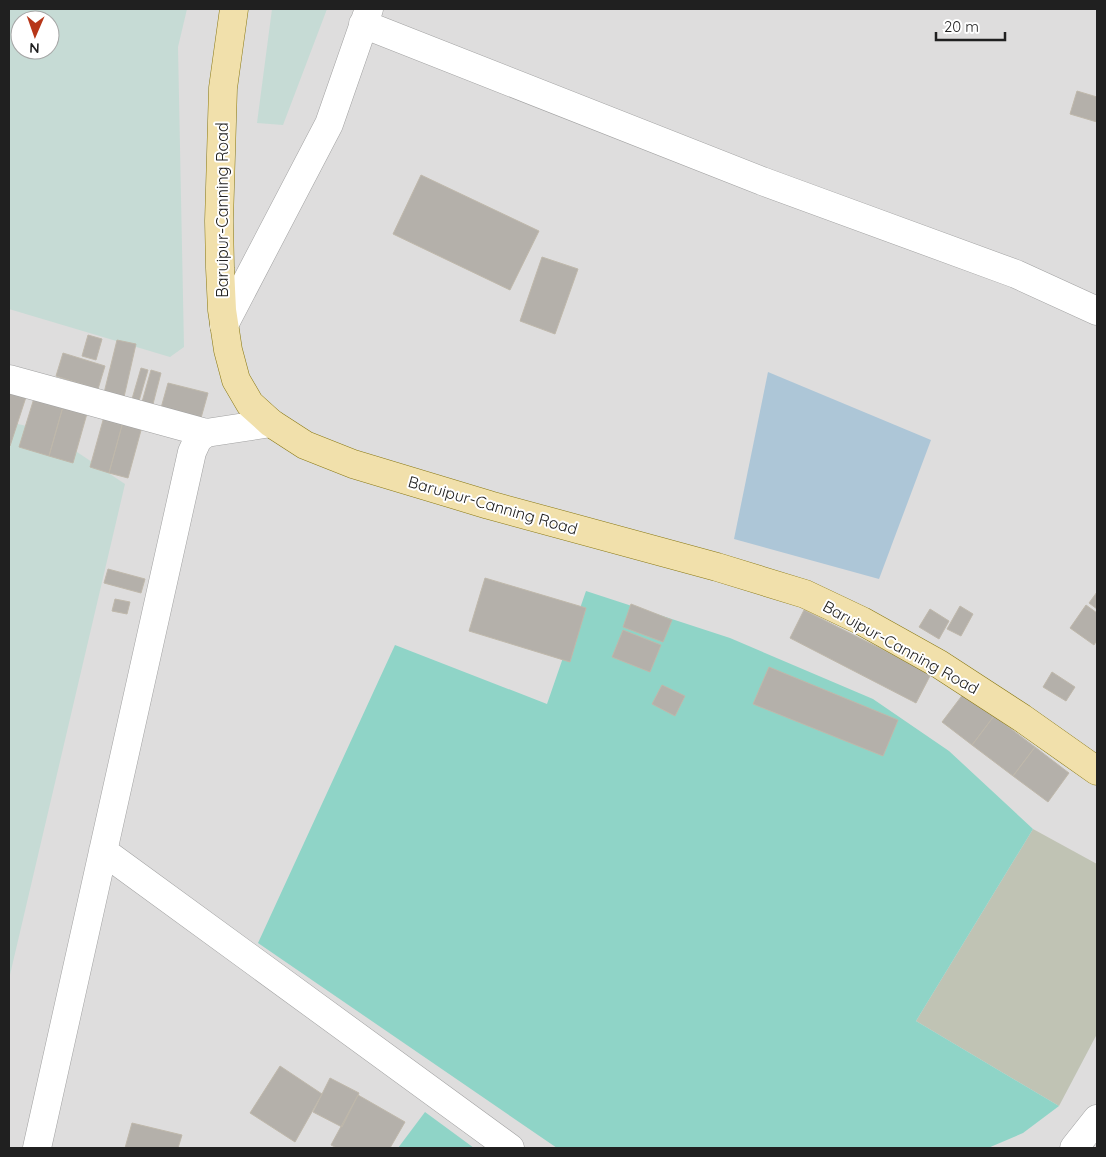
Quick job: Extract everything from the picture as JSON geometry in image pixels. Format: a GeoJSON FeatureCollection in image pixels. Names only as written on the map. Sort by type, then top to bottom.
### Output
{"type":"FeatureCollection","features":[{"type":"Feature","properties":{"kind":"main road","name":"Baruipur-Canning Road"},"geometry":{"type":"LineString","coordinates":[[234,9],[223,88],[219,222],[222,310],[228,350],[236,380],[250,404],[271,423],[306,445],[353,464],[489,505],[717,567],[805,594],[862,621],[939,664],[1022,718],[1097,772]]}},
{"type":"Feature","properties":{"kind":"street"},"geometry":{"type":"LineString","coordinates":[[224,325],[330,124],[366,17],[762,181],[1016,274],[1097,311]]}},
{"type":"Feature","properties":{"kind":"street"},"geometry":{"type":"LineString","coordinates":[[9,379],[206,434]]}},
{"type":"Feature","properties":{"kind":"street"},"geometry":{"type":"LineString","coordinates":[[37,1148],[192,452],[198,438],[206,434],[271,423]]}},
{"type":"Feature","properties":{"kind":"street"},"geometry":{"type":"LineString","coordinates":[[103,850],[510,1148]]}},
{"type":"Feature","properties":{"kind":"street"},"geometry":{"type":"LineString","coordinates":[[1074,1148],[1097,1119]]}},
{"type":"Feature","properties":{"kind":"shaded area"},"geometry":{"type":"Polygon","coordinates":[[[9,9],[1097,9],[1097,1148],[9,1148],[9,9]]]}},
{"type":"Feature","properties":{"kind":"shaded area"},"geometry":{"type":"Polygon","coordinates":[[[9,9],[187,9],[178,47],[184,347],[170,357],[9,309],[9,9]]]}},
{"type":"Feature","properties":{"kind":"shaded area"},"geometry":{"type":"Polygon","coordinates":[[[272,9],[327,9],[283,125],[257,123],[272,9]]]}},
{"type":"Feature","properties":{"kind":"shaded area"},"geometry":{"type":"Polygon","coordinates":[[[768,372],[931,440],[879,579],[734,539],[768,372]]]}},
{"type":"Feature","properties":{"kind":"shaded area"},"geometry":{"type":"Polygon","coordinates":[[[9,422],[44,430],[125,484],[9,979],[9,422]]]}},
{"type":"Feature","properties":{"kind":"shaded area"},"geometry":{"type":"Polygon","coordinates":[[[586,591],[730,638],[873,699],[949,751],[1033,829],[916,1021],[1059,1106],[1023,1133],[988,1148],[557,1148],[258,943],[395,645],[547,704],[586,591]]]}},
{"type":"Feature","properties":{"kind":"shaded area"},"geometry":{"type":"Polygon","coordinates":[[[1033,829],[1097,864],[1097,1034],[1059,1106],[916,1021],[1033,829]]]}},
{"type":"Feature","properties":{"kind":"shaded area"},"geometry":{"type":"Polygon","coordinates":[[[425,1112],[474,1148],[398,1148],[425,1112]]]}},
{"type":"Feature","properties":{"kind":"building"},"geometry":{"type":"Polygon","coordinates":[[[1077,91],[1097,97],[1097,122],[1070,114],[1077,91]]]}},
{"type":"Feature","properties":{"kind":"building"},"geometry":{"type":"Polygon","coordinates":[[[421,175],[539,231],[510,290],[393,234],[421,175]]]}},
{"type":"Feature","properties":{"kind":"building"},"geometry":{"type":"Polygon","coordinates":[[[542,257],[578,269],[555,334],[520,321],[542,257]]]}},
{"type":"Feature","properties":{"kind":"building"},"geometry":{"type":"Polygon","coordinates":[[[88,335],[102,339],[96,360],[82,356],[88,335]]]}},
{"type":"Feature","properties":{"kind":"building"},"geometry":{"type":"Polygon","coordinates":[[[117,340],[136,344],[124,397],[104,393],[117,340]]]}},
{"type":"Feature","properties":{"kind":"building"},"geometry":{"type":"Polygon","coordinates":[[[63,353],[105,366],[98,389],[56,376],[63,353]]]}},
{"type":"Feature","properties":{"kind":"building"},"geometry":{"type":"Polygon","coordinates":[[[141,368],[148,370],[139,401],[132,399],[141,368]]]}},
{"type":"Feature","properties":{"kind":"building"},"geometry":{"type":"Polygon","coordinates":[[[151,370],[161,373],[153,404],[142,402],[151,370]]]}},
{"type":"Feature","properties":{"kind":"building"},"geometry":{"type":"Polygon","coordinates":[[[168,383],[208,393],[201,418],[161,408],[168,383]]]}},
{"type":"Feature","properties":{"kind":"building"},"geometry":{"type":"Polygon","coordinates":[[[9,388],[27,394],[10,446],[9,446],[9,388]]]}},
{"type":"Feature","properties":{"kind":"building"},"geometry":{"type":"Polygon","coordinates":[[[35,395],[64,403],[49,456],[19,447],[35,395]]]}},
{"type":"Feature","properties":{"kind":"building"},"geometry":{"type":"Polygon","coordinates":[[[64,403],[88,410],[73,463],[49,456],[64,403]]]}},
{"type":"Feature","properties":{"kind":"building"},"geometry":{"type":"Polygon","coordinates":[[[105,413],[124,418],[109,473],[90,467],[105,413]]]}},
{"type":"Feature","properties":{"kind":"building"},"geometry":{"type":"Polygon","coordinates":[[[124,418],[143,423],[128,478],[109,473],[124,418]]]}},
{"type":"Feature","properties":{"kind":"building"},"geometry":{"type":"Polygon","coordinates":[[[108,569],[145,579],[141,593],[104,583],[108,569]]]}},
{"type":"Feature","properties":{"kind":"building"},"geometry":{"type":"Polygon","coordinates":[[[485,578],[586,608],[570,662],[469,631],[485,578]]]}},
{"type":"Feature","properties":{"kind":"building"},"geometry":{"type":"Polygon","coordinates":[[[1097,592],[1097,609],[1089,603],[1097,592]]]}},
{"type":"Feature","properties":{"kind":"building"},"geometry":{"type":"Polygon","coordinates":[[[115,599],[130,602],[127,614],[112,611],[115,599]]]}},
{"type":"Feature","properties":{"kind":"building"},"geometry":{"type":"Polygon","coordinates":[[[631,604],[672,620],[663,642],[623,627],[631,604]]]}},
{"type":"Feature","properties":{"kind":"building"},"geometry":{"type":"Polygon","coordinates":[[[1086,605],[1097,613],[1097,640],[1094,645],[1070,628],[1086,605]]]}},
{"type":"Feature","properties":{"kind":"building"},"geometry":{"type":"Polygon","coordinates":[[[960,606],[973,614],[961,636],[947,629],[960,606]]]}},
{"type":"Feature","properties":{"kind":"building"},"geometry":{"type":"Polygon","coordinates":[[[930,609],[949,621],[939,639],[919,627],[930,609]]]}},
{"type":"Feature","properties":{"kind":"building"},"geometry":{"type":"Polygon","coordinates":[[[804,610],[931,674],[916,703],[790,638],[804,610]]]}},
{"type":"Feature","properties":{"kind":"building"},"geometry":{"type":"Polygon","coordinates":[[[623,630],[661,645],[650,672],[612,657],[623,630]]]}},
{"type":"Feature","properties":{"kind":"building"},"geometry":{"type":"Polygon","coordinates":[[[769,667],[898,720],[883,756],[753,704],[769,667]]]}},
{"type":"Feature","properties":{"kind":"building"},"geometry":{"type":"Polygon","coordinates":[[[1052,672],[1075,687],[1066,701],[1043,687],[1052,672]]]}},
{"type":"Feature","properties":{"kind":"building"},"geometry":{"type":"Polygon","coordinates":[[[662,685],[685,696],[675,716],[652,704],[662,685]]]}},
{"type":"Feature","properties":{"kind":"building"},"geometry":{"type":"Polygon","coordinates":[[[964,693],[994,716],[972,745],[942,722],[964,693]]]}},
{"type":"Feature","properties":{"kind":"building"},"geometry":{"type":"Polygon","coordinates":[[[994,716],[1035,747],[1013,776],[972,745],[994,716]]]}},
{"type":"Feature","properties":{"kind":"building"},"geometry":{"type":"Polygon","coordinates":[[[1035,747],[1069,773],[1048,802],[1013,776],[1035,747]]]}},
{"type":"Feature","properties":{"kind":"building"},"geometry":{"type":"Polygon","coordinates":[[[280,1066],[322,1094],[295,1142],[250,1113],[280,1066]]]}},
{"type":"Feature","properties":{"kind":"building"},"geometry":{"type":"Polygon","coordinates":[[[330,1078],[359,1093],[342,1127],[313,1112],[330,1078]]]}},
{"type":"Feature","properties":{"kind":"building"},"geometry":{"type":"Polygon","coordinates":[[[358,1095],[405,1122],[390,1148],[337,1148],[331,1145],[358,1095]]]}},
{"type":"Feature","properties":{"kind":"building"},"geometry":{"type":"Polygon","coordinates":[[[132,1123],[182,1135],[178,1148],[125,1148],[132,1123]]]}}]}
